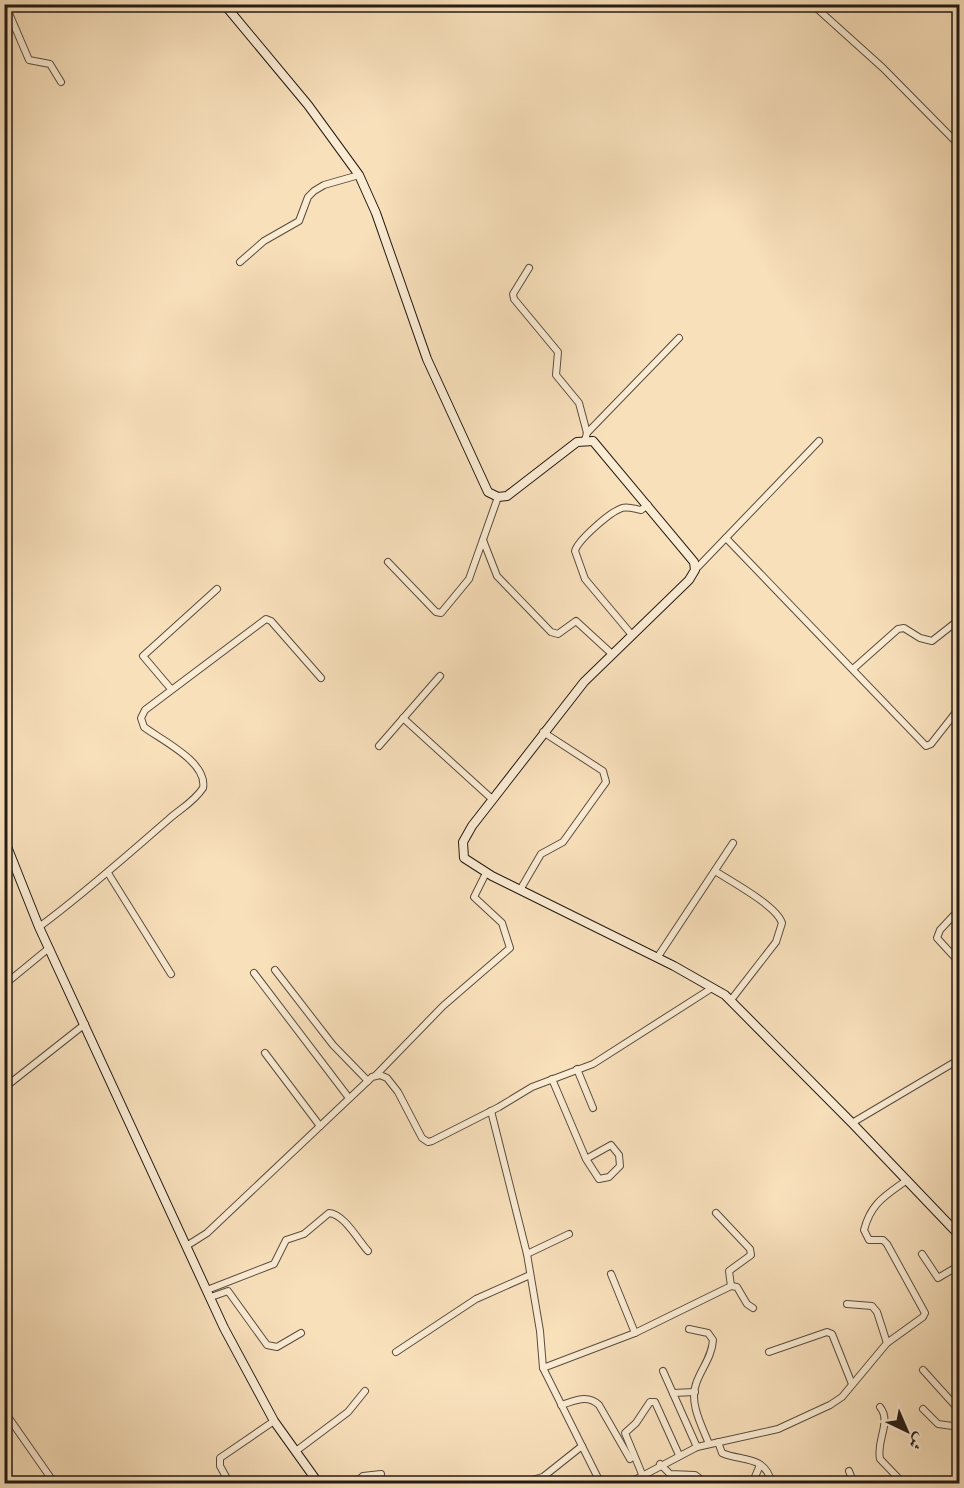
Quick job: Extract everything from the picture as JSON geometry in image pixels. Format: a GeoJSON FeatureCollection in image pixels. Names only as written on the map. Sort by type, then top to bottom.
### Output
{"type":"FeatureCollection","features":[{"type":"Feature","properties":{"kind":"street"},"geometry":{"type":"LineString","coordinates":[[5,4],[29,60],[50,64],[61,82]]}},
{"type":"Feature","properties":{"kind":"street"},"geometry":{"type":"LineString","coordinates":[[224,4],[308,105],[359,175],[387,241],[427,359],[484,488],[498,497],[511,494],[586,436],[680,338]]}},
{"type":"Feature","properties":{"kind":"street"},"geometry":{"type":"LineString","coordinates":[[812,4],[884,68],[960,146]]}},
{"type":"Feature","properties":{"kind":"street"},"geometry":{"type":"LineString","coordinates":[[240,262],[264,241],[298,221],[308,197],[314,191],[324,185],[359,175]]}},
{"type":"Feature","properties":{"kind":"street"},"geometry":{"type":"LineString","coordinates":[[529,268],[513,294],[514,298],[558,352],[556,375],[579,404],[586,436],[596,444],[692,558],[695,570]]}},
{"type":"Feature","properties":{"kind":"street"},"geometry":{"type":"LineString","coordinates":[[960,417],[960,428]]}},
{"type":"Feature","properties":{"kind":"street"},"geometry":{"type":"LineString","coordinates":[[819,441],[695,570],[689,580],[584,682],[492,799],[463,842],[461,850],[464,858],[471,865],[657,958],[730,1000],[960,1236]]}},
{"type":"Feature","properties":{"kind":"street"},"geometry":{"type":"LineString","coordinates":[[388,562],[436,612],[441,613],[467,583],[498,497]]}},
{"type":"Feature","properties":{"kind":"street"},"geometry":{"type":"LineString","coordinates":[[632,634],[585,579],[575,551],[579,542],[619,509],[641,510],[648,505]]}},
{"type":"Feature","properties":{"kind":"street"},"geometry":{"type":"LineString","coordinates":[[726,538],[926,746],[960,707]]}},
{"type":"Feature","properties":{"kind":"street"},"geometry":{"type":"LineString","coordinates":[[483,539],[497,576],[552,634],[560,634],[576,621],[612,654]]}},
{"type":"Feature","properties":{"kind":"street"},"geometry":{"type":"LineString","coordinates":[[171,689],[143,656],[217,588]]}},
{"type":"Feature","properties":{"kind":"street"},"geometry":{"type":"LineString","coordinates":[[39,927],[108,873],[170,818],[183,810],[203,788],[202,776],[194,765],[146,729],[142,721],[145,710],[266,618],[321,678]]}},
{"type":"Feature","properties":{"kind":"street"},"geometry":{"type":"LineString","coordinates":[[853,669],[898,629],[904,628],[920,638],[932,641],[960,619]]}},
{"type":"Feature","properties":{"kind":"street"},"geometry":{"type":"LineString","coordinates":[[379,746],[440,676]]}},
{"type":"Feature","properties":{"kind":"street"},"geometry":{"type":"LineString","coordinates":[[403,718],[492,799]]}},
{"type":"Feature","properties":{"kind":"street"},"geometry":{"type":"LineString","coordinates":[[520,890],[541,854],[563,842],[606,782],[603,771],[543,732]]}},
{"type":"Feature","properties":{"kind":"street"},"geometry":{"type":"LineString","coordinates":[[4,839],[39,927],[209,1293],[274,1421],[319,1484]]}},
{"type":"Feature","properties":{"kind":"street"},"geometry":{"type":"LineString","coordinates":[[657,958],[733,843]]}},
{"type":"Feature","properties":{"kind":"street"},"geometry":{"type":"LineString","coordinates":[[715,871],[748,891],[778,915],[783,923],[776,942],[730,1000]]}},
{"type":"Feature","properties":{"kind":"street"},"geometry":{"type":"LineString","coordinates":[[108,873],[171,974]]}},
{"type":"Feature","properties":{"kind":"street"},"geometry":{"type":"LineString","coordinates":[[188,1245],[207,1233],[349,1098],[376,1076],[443,1006],[510,948],[502,923],[474,897],[486,873]]}},
{"type":"Feature","properties":{"kind":"street"},"geometry":{"type":"LineString","coordinates":[[954,915],[940,930],[937,938],[960,963]]}},
{"type":"Feature","properties":{"kind":"street"},"geometry":{"type":"LineString","coordinates":[[4,986],[49,948]]}},
{"type":"Feature","properties":{"kind":"street"},"geometry":{"type":"LineString","coordinates":[[274,970],[333,1045],[368,1081]]}},
{"type":"Feature","properties":{"kind":"street"},"geometry":{"type":"LineString","coordinates":[[254,973],[349,1098]]}},
{"type":"Feature","properties":{"kind":"street"},"geometry":{"type":"LineString","coordinates":[[376,1076],[383,1076],[390,1082],[422,1138],[428,1142],[491,1111],[532,1087],[603,1058],[712,988]]}},
{"type":"Feature","properties":{"kind":"street"},"geometry":{"type":"LineString","coordinates":[[4,1088],[85,1024]]}},
{"type":"Feature","properties":{"kind":"street"},"geometry":{"type":"LineString","coordinates":[[265,1053],[320,1126]]}},
{"type":"Feature","properties":{"kind":"street"},"geometry":{"type":"LineString","coordinates":[[852,1123],[960,1059]]}},
{"type":"Feature","properties":{"kind":"street"},"geometry":{"type":"LineString","coordinates":[[577,1069],[593,1108]]}},
{"type":"Feature","properties":{"kind":"street"},"geometry":{"type":"LineString","coordinates":[[552,1079],[586,1159],[599,1179],[609,1177],[620,1166],[619,1155],[612,1145],[586,1159]]}},
{"type":"Feature","properties":{"kind":"street"},"geometry":{"type":"LineString","coordinates":[[491,1111],[527,1254],[543,1368],[601,1484]]}},
{"type":"Feature","properties":{"kind":"street"},"geometry":{"type":"LineString","coordinates":[[627,1484],[660,1464],[697,1447],[778,1429],[804,1419],[837,1401],[887,1343],[917,1323],[924,1313],[887,1245],[883,1240],[869,1240],[864,1230],[869,1212],[875,1204],[907,1180]]}},
{"type":"Feature","properties":{"kind":"street"},"geometry":{"type":"LineString","coordinates":[[209,1293],[274,1263],[286,1240],[304,1234],[329,1213],[334,1214],[347,1225],[368,1251]]}},
{"type":"Feature","properties":{"kind":"street"},"geometry":{"type":"LineString","coordinates":[[716,1213],[750,1249],[751,1255],[729,1271],[731,1286]]}},
{"type":"Feature","properties":{"kind":"street"},"geometry":{"type":"LineString","coordinates":[[527,1254],[569,1234]]}},
{"type":"Feature","properties":{"kind":"street"},"geometry":{"type":"LineString","coordinates":[[922,1254],[938,1278],[960,1265]]}},
{"type":"Feature","properties":{"kind":"street"},"geometry":{"type":"LineString","coordinates":[[611,1274],[635,1333]]}},
{"type":"Feature","properties":{"kind":"street"},"geometry":{"type":"LineString","coordinates":[[396,1352],[476,1299],[530,1275]]}},
{"type":"Feature","properties":{"kind":"street"},"geometry":{"type":"LineString","coordinates":[[543,1368],[635,1333],[731,1286],[737,1287],[747,1304],[753,1308]]}},
{"type":"Feature","properties":{"kind":"street"},"geometry":{"type":"LineString","coordinates":[[209,1293],[228,1291],[260,1339],[267,1345],[277,1347],[301,1333]]}},
{"type":"Feature","properties":{"kind":"street"},"geometry":{"type":"LineString","coordinates":[[847,1304],[872,1306],[877,1312],[887,1343]]}},
{"type":"Feature","properties":{"kind":"street"},"geometry":{"type":"LineString","coordinates":[[689,1329],[708,1333],[713,1340],[694,1401],[709,1444]]}},
{"type":"Feature","properties":{"kind":"street"},"geometry":{"type":"LineString","coordinates":[[769,1352],[827,1332],[835,1338],[852,1384]]}},
{"type":"Feature","properties":{"kind":"street"},"geometry":{"type":"LineString","coordinates":[[923,1370],[960,1411]]}},
{"type":"Feature","properties":{"kind":"street"},"geometry":{"type":"LineString","coordinates":[[663,1371],[697,1447]]}},
{"type":"Feature","properties":{"kind":"street"},"geometry":{"type":"LineString","coordinates":[[296,1451],[348,1412],[365,1391]]}},
{"type":"Feature","properties":{"kind":"street"},"geometry":{"type":"LineString","coordinates":[[673,1393],[695,1392]]}},
{"type":"Feature","properties":{"kind":"street"},"geometry":{"type":"LineString","coordinates":[[561,1405],[584,1398],[592,1399],[619,1436],[630,1459]]}},
{"type":"Feature","properties":{"kind":"street"},"geometry":{"type":"LineString","coordinates":[[642,1474],[625,1433],[636,1423],[650,1402],[656,1402],[679,1455]]}},
{"type":"Feature","properties":{"kind":"street"},"geometry":{"type":"LineString","coordinates":[[879,1407],[885,1413],[886,1420],[879,1443],[880,1459],[904,1484]]}},
{"type":"Feature","properties":{"kind":"street"},"geometry":{"type":"LineString","coordinates":[[923,1409],[938,1424],[960,1427]]}},
{"type":"Feature","properties":{"kind":"street"},"geometry":{"type":"LineString","coordinates":[[4,1411],[55,1484]]}},
{"type":"Feature","properties":{"kind":"street"},"geometry":{"type":"LineString","coordinates":[[230,1484],[220,1466],[220,1458],[274,1421]]}},
{"type":"Feature","properties":{"kind":"street"},"geometry":{"type":"LineString","coordinates":[[718,1442],[722,1453],[752,1460],[759,1465],[770,1475],[772,1484]]}},
{"type":"Feature","properties":{"kind":"street"},"geometry":{"type":"LineString","coordinates":[[516,1484],[543,1477],[582,1446]]}},
{"type":"Feature","properties":{"kind":"street"},"geometry":{"type":"LineString","coordinates":[[660,1464],[670,1474],[695,1474],[707,1484]]}},
{"type":"Feature","properties":{"kind":"street"},"geometry":{"type":"LineString","coordinates":[[752,1484],[759,1465]]}},
{"type":"Feature","properties":{"kind":"street"},"geometry":{"type":"LineString","coordinates":[[849,1472],[854,1484]]}},
{"type":"Feature","properties":{"kind":"street"},"geometry":{"type":"LineString","coordinates":[[354,1484],[363,1476],[381,1474]]}},
{"type":"Feature","properties":{"kind":"street"},"geometry":{"type":"LineString","coordinates":[[543,1477],[550,1484]]}}]}
